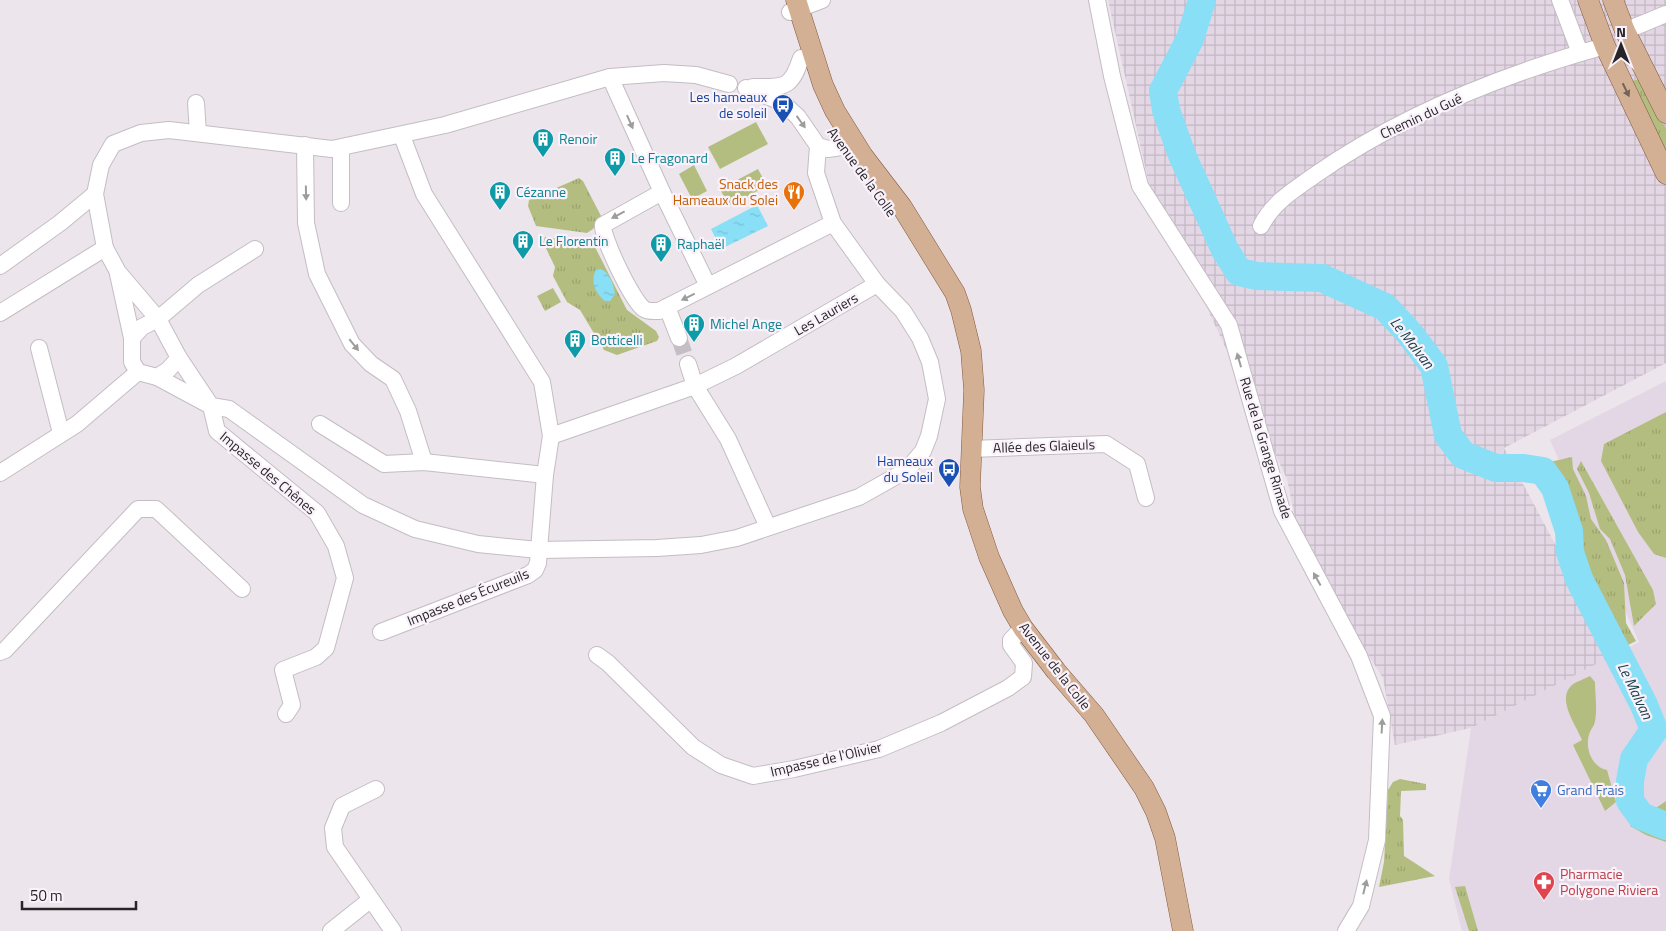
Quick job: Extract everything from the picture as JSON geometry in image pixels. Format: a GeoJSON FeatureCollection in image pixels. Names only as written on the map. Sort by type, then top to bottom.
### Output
{"type":"FeatureCollection","features":[{"type":"Feature","properties":{"kind":"main road"},"geometry":{"type":"LineString","coordinates":[[1588,0],[1605,46],[1666,174]]}},
{"type":"Feature","properties":{"kind":"main road"},"geometry":{"type":"LineString","coordinates":[[1614,0],[1625,31],[1666,113]]}},
{"type":"Feature","properties":{"kind":"main road","name":"Avenue de la Colle"},"geometry":{"type":"LineString","coordinates":[[793,6],[801,58],[814,98],[841,147],[892,214],[943,274]]}},
{"type":"Feature","properties":{"kind":"main road","name":"Avenue de la Colle"},"geometry":{"type":"LineString","coordinates":[[793,6],[834,112],[863,156],[902,207],[958,302],[971,351],[974,390],[970,487],[973,508],[988,557],[1013,611],[1024,628],[1056,671],[1094,715],[1144,788],[1165,838],[1183,931]]}},
{"type":"Feature","properties":{"kind":"street"},"geometry":{"type":"LineString","coordinates":[[793,6],[822,0]]}},
{"type":"Feature","properties":{"kind":"street","name":"Rue de la Grange Rimade"},"geometry":{"type":"LineString","coordinates":[[1097,0],[1112,76],[1140,186],[1230,325],[1282,511],[1360,656],[1382,716],[1377,840],[1361,906],[1346,931]]}},
{"type":"Feature","properties":{"kind":"street"},"geometry":{"type":"LineString","coordinates":[[1560,0],[1580,53]]}},
{"type":"Feature","properties":{"kind":"street"},"geometry":{"type":"LineString","coordinates":[[1625,31],[1666,14]]}},
{"type":"Feature","properties":{"kind":"street","name":"Chemin du Gué"},"geometry":{"type":"LineString","coordinates":[[1261,226],[1276,202],[1344,155],[1399,125],[1530,69],[1605,46]]}},
{"type":"Feature","properties":{"kind":"street"},"geometry":{"type":"LineString","coordinates":[[118,272],[132,338],[132,362],[138,372],[157,377],[211,406],[228,409],[363,505],[414,529],[478,544],[538,550],[657,548],[701,545],[737,538],[859,497],[906,470],[923,451],[929,436],[937,398],[930,362],[920,338],[903,311],[877,284],[834,223],[816,172],[818,146],[798,116],[782,102],[746,88],[782,87],[795,77],[801,58]]}},
{"type":"Feature","properties":{"kind":"street"},"geometry":{"type":"LineString","coordinates":[[211,406],[179,358],[158,319],[118,272],[106,248],[95,194],[101,165],[113,144],[150,132],[169,130],[305,144],[332,149],[402,136],[610,78],[664,73],[696,75],[728,84]]}},
{"type":"Feature","properties":{"kind":"street"},"geometry":{"type":"LineString","coordinates":[[610,78],[662,192],[708,286]]}},
{"type":"Feature","properties":{"kind":"street"},"geometry":{"type":"LineString","coordinates":[[196,103],[198,134]]}},
{"type":"Feature","properties":{"kind":"street","name":"Impasse des Écureuils"},"geometry":{"type":"LineString","coordinates":[[381,632],[528,575],[535,570],[538,564],[545,475],[551,436],[542,382],[424,194],[402,136]]}},
{"type":"Feature","properties":{"kind":"street"},"geometry":{"type":"LineString","coordinates":[[305,144],[306,223],[317,274],[352,344],[371,364],[392,379],[408,411],[424,462]]}},
{"type":"Feature","properties":{"kind":"street"},"geometry":{"type":"LineString","coordinates":[[818,146],[828,149],[841,147]]}},
{"type":"Feature","properties":{"kind":"street"},"geometry":{"type":"LineString","coordinates":[[341,148],[341,203]]}},
{"type":"Feature","properties":{"kind":"street"},"geometry":{"type":"LineString","coordinates":[[662,192],[606,222],[602,230],[604,238],[638,303],[643,308],[651,311],[667,307],[834,223]]}},
{"type":"Feature","properties":{"kind":"street"},"geometry":{"type":"LineString","coordinates":[[0,266],[60,224],[95,194]]}},
{"type":"Feature","properties":{"kind":"street"},"geometry":{"type":"LineString","coordinates":[[1,309],[106,248]]}},
{"type":"Feature","properties":{"kind":"street"},"geometry":{"type":"LineString","coordinates":[[132,338],[142,327],[158,319],[198,285],[255,250]]}},
{"type":"Feature","properties":{"kind":"street","name":"Les Lauriers"},"geometry":{"type":"LineString","coordinates":[[551,436],[695,386],[736,366],[877,284]]}},
{"type":"Feature","properties":{"kind":"street"},"geometry":{"type":"LineString","coordinates":[[667,307],[679,338]]}},
{"type":"Feature","properties":{"kind":"street"},"geometry":{"type":"LineString","coordinates":[[39,348],[61,433]]}},
{"type":"Feature","properties":{"kind":"street"},"geometry":{"type":"LineString","coordinates":[[157,377],[168,370],[179,358]]}},
{"type":"Feature","properties":{"kind":"street"},"geometry":{"type":"LineString","coordinates":[[688,364],[695,386],[728,439],[768,527]]}},
{"type":"Feature","properties":{"kind":"street"},"geometry":{"type":"LineString","coordinates":[[0,473],[77,424],[138,372]]}},
{"type":"Feature","properties":{"kind":"street","name":"Impasse des Chênes"},"geometry":{"type":"LineString","coordinates":[[211,406],[217,431],[317,513],[336,546],[345,578],[326,648],[316,657],[283,670],[292,705],[286,714]]}},
{"type":"Feature","properties":{"kind":"street"},"geometry":{"type":"LineString","coordinates":[[320,424],[384,464],[424,462],[545,475]]}},
{"type":"Feature","properties":{"kind":"street","name":"Allée des Glaieuls"},"geometry":{"type":"LineString","coordinates":[[971,449],[1106,444],[1137,464],[1146,498]]}},
{"type":"Feature","properties":{"kind":"street"},"geometry":{"type":"LineString","coordinates":[[0,652],[5,650],[138,509],[156,509],[242,589]]}},
{"type":"Feature","properties":{"kind":"street","name":"Impasse de l'Olivier"},"geometry":{"type":"LineString","coordinates":[[597,655],[608,663],[693,747],[721,765],[752,776],[794,769],[879,749],[941,723],[1008,688],[1023,678],[1024,663],[1011,645],[1011,640],[1024,628]]}},
{"type":"Feature","properties":{"kind":"street"},"geometry":{"type":"LineString","coordinates":[[376,790],[342,806],[333,828],[334,847],[392,931]]}},
{"type":"Feature","properties":{"kind":"street"},"geometry":{"type":"LineString","coordinates":[[331,931],[370,900]]}},
{"type":"Feature","properties":{"kind":"shaded area"},"geometry":{"type":"Polygon","coordinates":[[[1108,0],[1666,0],[1666,363],[1504,448],[1614,655],[1471,728],[1395,745],[1383,678],[1348,623],[1297,527],[1287,479],[1149,184],[1108,0]]]}},
{"type":"Feature","properties":{"kind":"shaded area"},"geometry":{"type":"Polygon","coordinates":[[[1666,381],[1666,931],[1462,931],[1449,879],[1471,728],[1639,642],[1550,440],[1666,381]]]}},
{"type":"Feature","properties":{"kind":"green space"},"geometry":{"type":"Polygon","coordinates":[[[1642,78],[1666,129],[1666,158],[1629,82],[1642,78]]]}},
{"type":"Feature","properties":{"kind":"green space"},"geometry":{"type":"Polygon","coordinates":[[[756,122],[768,144],[720,169],[708,147],[756,122]]]}},
{"type":"Feature","properties":{"kind":"green space"},"geometry":{"type":"Polygon","coordinates":[[[694,165],[707,191],[692,199],[679,174],[694,165]]]}},
{"type":"Feature","properties":{"kind":"green space"},"geometry":{"type":"Polygon","coordinates":[[[758,169],[767,186],[729,206],[720,189],[758,169]]]}},
{"type":"Feature","properties":{"kind":"green space"},"geometry":{"type":"Polygon","coordinates":[[[579,178],[583,181],[601,216],[593,229],[587,233],[536,226],[528,206],[529,200],[579,178]]]}},
{"type":"Feature","properties":{"kind":"green space"},"geometry":{"type":"Polygon","coordinates":[[[545,237],[587,242],[594,245],[627,310],[656,331],[659,337],[657,341],[617,355],[604,350],[580,310],[567,302],[553,276],[555,267],[543,242],[545,237]]]}},
{"type":"Feature","properties":{"kind":"green space"},"geometry":{"type":"Polygon","coordinates":[[[553,288],[561,302],[545,311],[537,296],[553,288]]]}},
{"type":"Feature","properties":{"kind":"green space"},"geometry":{"type":"Polygon","coordinates":[[[1666,412],[1666,558],[1654,554],[1638,532],[1601,461],[1604,444],[1666,412]]]}},
{"type":"Feature","properties":{"kind":"green space"},"geometry":{"type":"Polygon","coordinates":[[[1572,457],[1573,469],[1586,496],[1591,519],[1606,540],[1624,583],[1626,623],[1636,641],[1618,650],[1578,564],[1572,530],[1557,484],[1541,464],[1572,457]]]}},
{"type":"Feature","properties":{"kind":"green space"},"geometry":{"type":"Polygon","coordinates":[[[1581,461],[1653,590],[1656,604],[1634,626],[1625,575],[1610,539],[1600,529],[1589,493],[1577,469],[1581,461]]]}},
{"type":"Feature","properties":{"kind":"green space"},"geometry":{"type":"Polygon","coordinates":[[[1590,676],[1595,682],[1596,709],[1594,725],[1588,738],[1590,755],[1597,765],[1607,770],[1616,802],[1605,811],[1573,745],[1582,740],[1569,712],[1566,697],[1572,685],[1590,676]]]}},
{"type":"Feature","properties":{"kind":"green space"},"geometry":{"type":"Polygon","coordinates":[[[1400,779],[1426,784],[1426,790],[1401,791],[1400,816],[1403,820],[1404,856],[1435,876],[1379,887],[1384,862],[1388,790],[1393,782],[1400,779]]]}},
{"type":"Feature","properties":{"kind":"green space"},"geometry":{"type":"Polygon","coordinates":[[[1666,801],[1666,842],[1646,835],[1630,826],[1666,801]]]}},
{"type":"Feature","properties":{"kind":"green space"},"geometry":{"type":"Polygon","coordinates":[[[1465,886],[1478,931],[1469,931],[1455,887],[1465,886]]]}},
{"type":"Feature","properties":{"kind":"water"},"geometry":{"type":"Polygon","coordinates":[[[757,205],[768,226],[721,249],[711,229],[757,205]]]}},
{"type":"Feature","properties":{"kind":"water"},"geometry":{"type":"Polygon","coordinates":[[[600,269],[609,276],[613,286],[615,294],[610,301],[605,301],[601,298],[594,287],[594,274],[596,270],[600,269]]]}},
{"type":"Feature","properties":{"kind":"waterway","name":"Le Malvan"},"geometry":{"type":"LineString","coordinates":[[1202,0],[1190,39],[1163,91],[1166,110],[1182,155],[1225,250],[1239,272],[1257,276],[1322,278],[1385,307],[1410,334],[1434,366],[1448,435],[1463,455],[1496,468],[1524,468],[1543,471],[1555,488],[1569,531],[1570,552],[1579,579],[1644,705],[1654,730],[1634,759],[1630,781],[1630,801],[1641,816],[1666,826]]}},
{"type":"Feature","properties":{"kind":"tunnel"},"geometry":{"type":"LineString","coordinates":[[679,338],[688,364]]}},
{"type":"Feature","properties":{"kind":"place","name":"Les hameaux de soleil"},"geometry":{"type":"Point","coordinates":[783,124]}},
{"type":"Feature","properties":{"kind":"place","name":"Renoir"},"geometry":{"type":"Point","coordinates":[543,158]}},
{"type":"Feature","properties":{"kind":"place","name":"Le Fragonard"},"geometry":{"type":"Point","coordinates":[615,177]}},
{"type":"Feature","properties":{"kind":"place","name":"Cézanne"},"geometry":{"type":"Point","coordinates":[500,211]}},
{"type":"Feature","properties":{"kind":"place","name":"Snack des Hameaux du Solei"},"geometry":{"type":"Point","coordinates":[794,211]}},
{"type":"Feature","properties":{"kind":"place","name":"Le Florentin"},"geometry":{"type":"Point","coordinates":[523,260]}},
{"type":"Feature","properties":{"kind":"place","name":"Raphaël"},"geometry":{"type":"Point","coordinates":[661,263]}},
{"type":"Feature","properties":{"kind":"place","name":"Michel Ange"},"geometry":{"type":"Point","coordinates":[694,343]}},
{"type":"Feature","properties":{"kind":"place","name":"Botticelli"},"geometry":{"type":"Point","coordinates":[575,359]}},
{"type":"Feature","properties":{"kind":"place","name":"Hameaux du Soleil"},"geometry":{"type":"Point","coordinates":[949,488]}},
{"type":"Feature","properties":{"kind":"place","name":"Grand Frais"},"geometry":{"type":"Point","coordinates":[1541,809]}},
{"type":"Feature","properties":{"kind":"place","name":"Pharmacie Polygone Riviera"},"geometry":{"type":"Point","coordinates":[1544,901]}}]}
